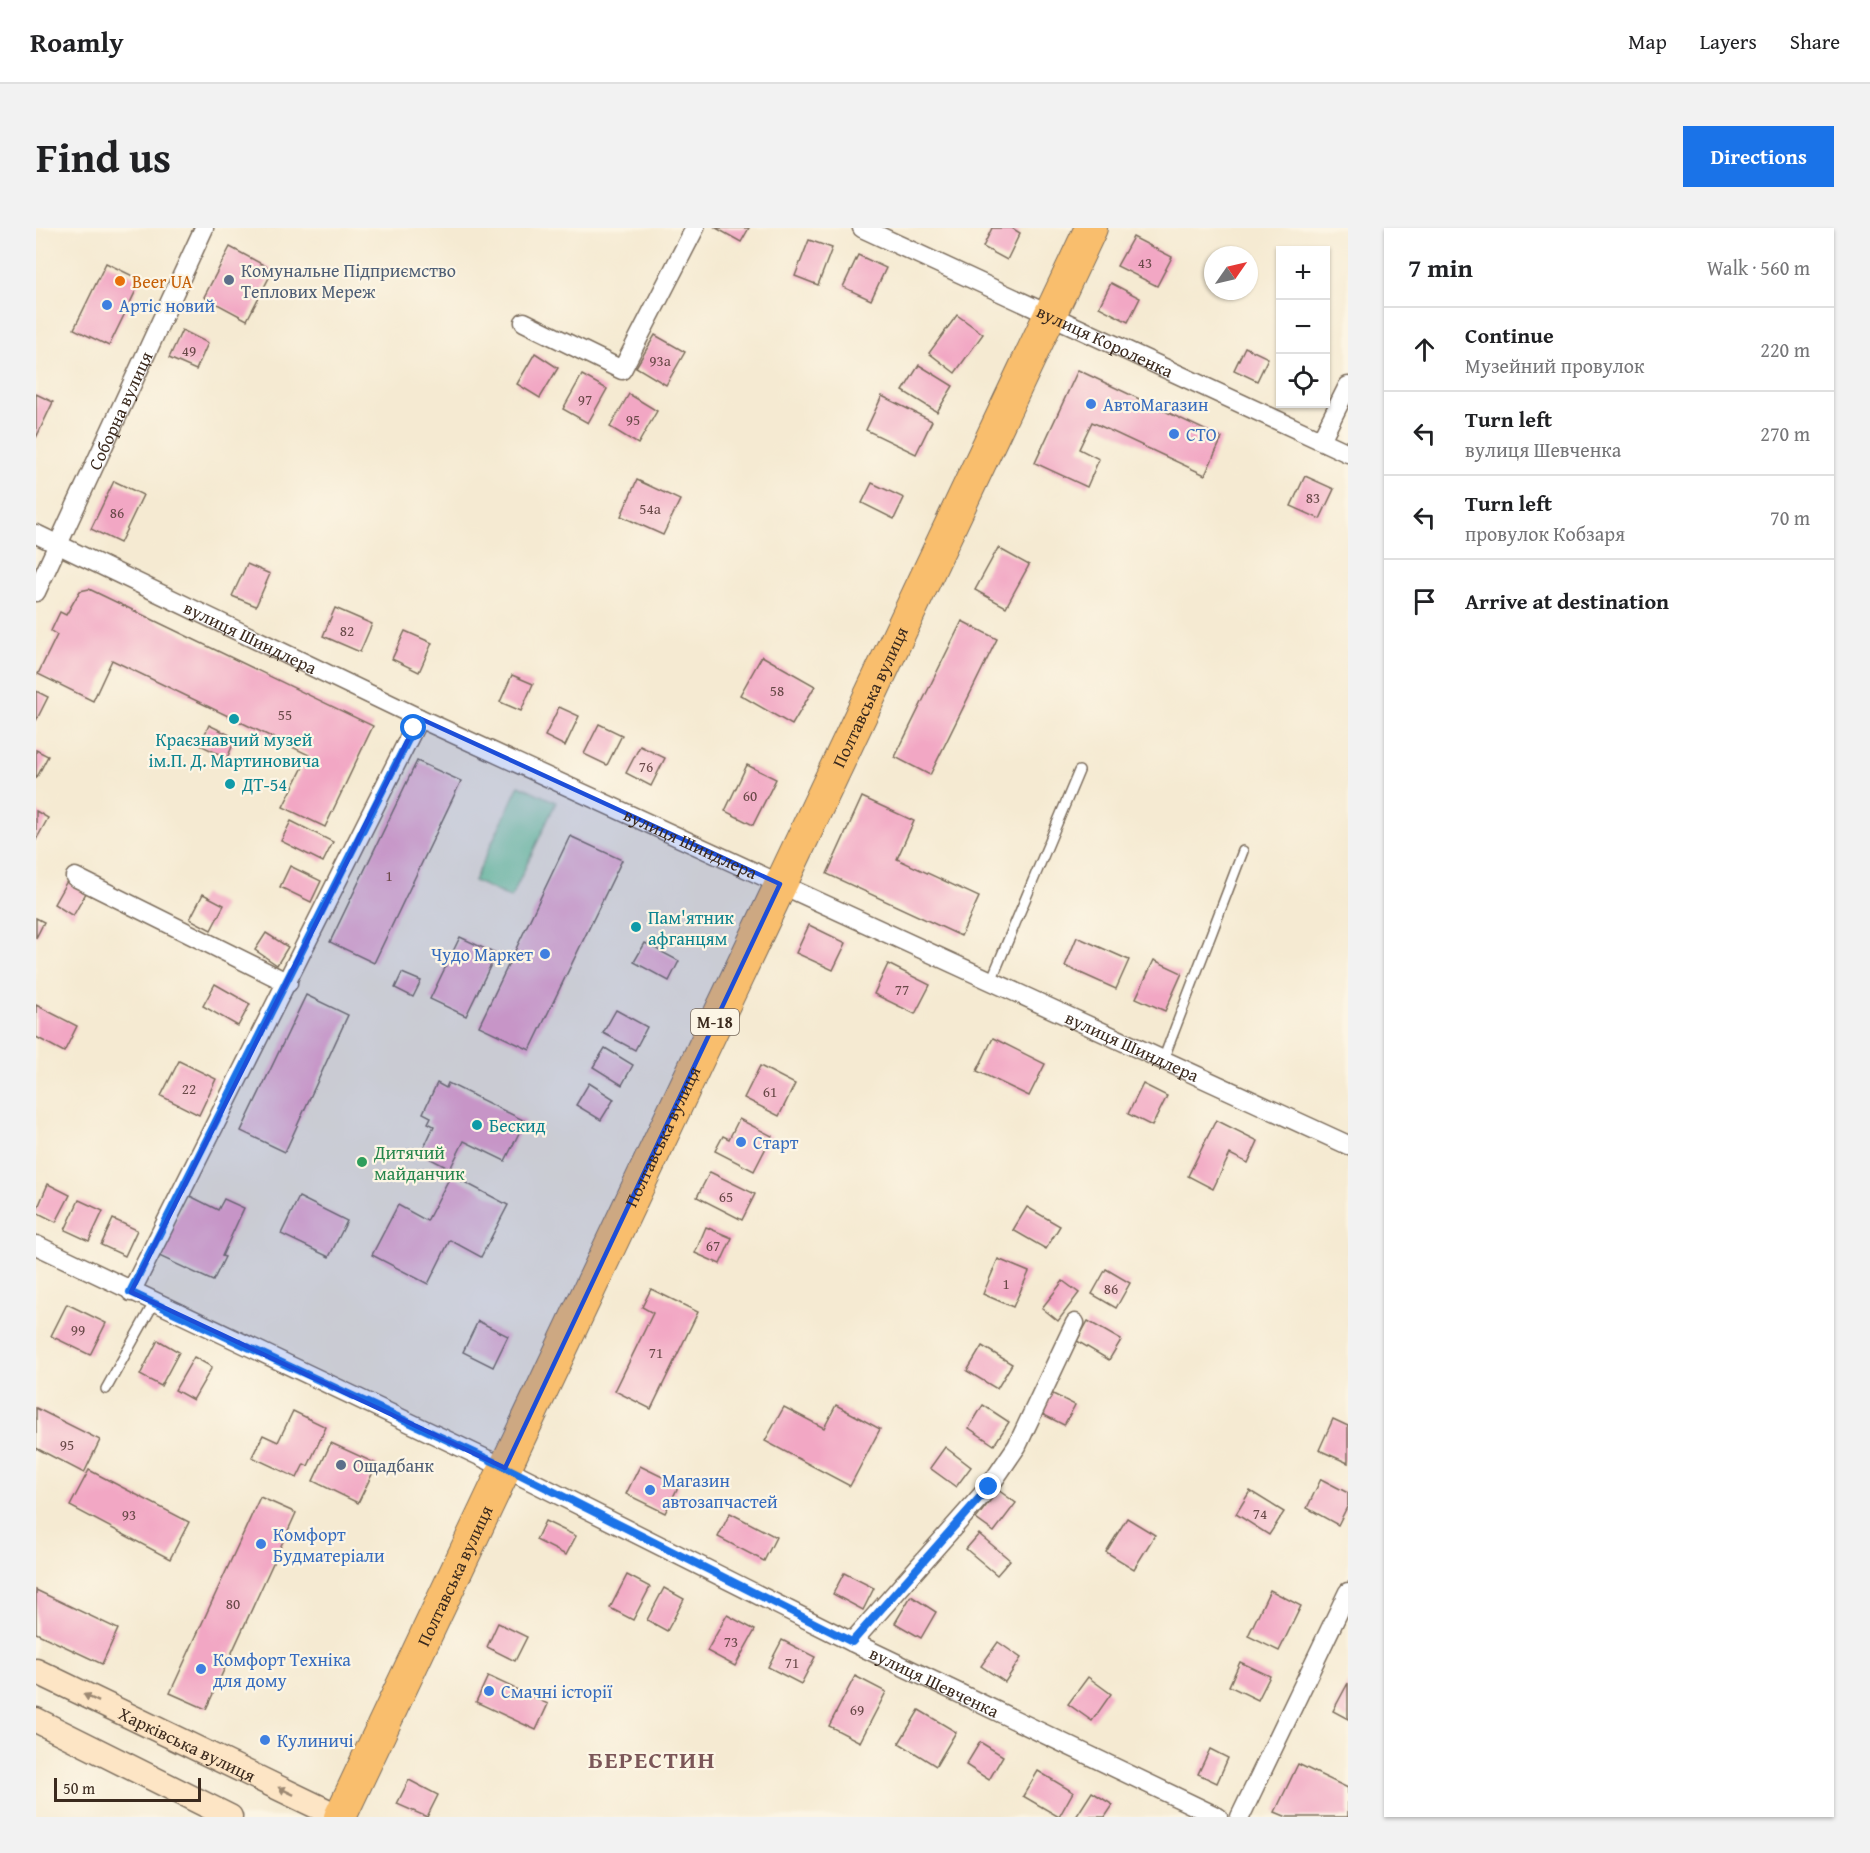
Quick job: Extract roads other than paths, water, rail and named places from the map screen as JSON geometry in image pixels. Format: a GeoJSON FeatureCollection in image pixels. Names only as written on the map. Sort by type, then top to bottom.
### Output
{"type":"FeatureCollection","features":[{"type":"Feature","properties":{"kind":"highway","name":"Полтавська вулиця"},"geometry":{"type":"LineString","coordinates":[[339,1817],[1092,228]]}},
{"type":"Feature","properties":{"kind":"street","name":"Соборна вулиця"},"geometry":{"type":"LineString","coordinates":[[36,590],[59,546],[204,228]]}},
{"type":"Feature","properties":{"kind":"street"},"geometry":{"type":"LineString","coordinates":[[524,322],[622,370],[694,228]]}},
{"type":"Feature","properties":{"kind":"street","name":"вулиця Короленка"},"geometry":{"type":"LineString","coordinates":[[862,228],[1348,453]]}},
{"type":"Feature","properties":{"kind":"street"},"geometry":{"type":"LineString","coordinates":[[1321,440],[1348,386]]}},
{"type":"Feature","properties":{"kind":"street","name":"вулиця Шиндлера"},"geometry":{"type":"LineString","coordinates":[[36,534],[419,718],[1348,1145]]}},
{"type":"Feature","properties":{"kind":"street"},"geometry":{"type":"LineString","coordinates":[[130,1292],[288,983],[419,718]]}},
{"type":"Feature","properties":{"kind":"street"},"geometry":{"type":"LineString","coordinates":[[75,877],[288,983]]}},
{"type":"Feature","properties":{"kind":"street","name":"вулиця Шевченка"},"geometry":{"type":"LineString","coordinates":[[36,1245],[130,1292],[505,1467],[852,1642],[1218,1817]]}},
{"type":"Feature","properties":{"kind":"street"},"geometry":{"type":"LineString","coordinates":[[852,1642],[989,1487],[1017,1446],[1075,1323]]}},
{"type":"Feature","properties":{"kind":"street"},"geometry":{"type":"LineString","coordinates":[[1240,1817],[1348,1592]]}},
{"type":"Feature","properties":{"kind":"street","name":"Харківська вулиця"},"geometry":{"type":"LineString","coordinates":[[36,1671],[339,1817]]}},
{"type":"Feature","properties":{"kind":"street"},"geometry":{"type":"LineString","coordinates":[[36,1720],[230,1817]]}},
{"type":"Feature","properties":{"kind":"lane"},"geometry":{"type":"LineString","coordinates":[[991,981],[1079,771]]}},
{"type":"Feature","properties":{"kind":"lane"},"geometry":{"type":"LineString","coordinates":[[1163,1060],[1243,851]]}},
{"type":"Feature","properties":{"kind":"lane"},"geometry":{"type":"LineString","coordinates":[[106,1389],[154,1303]]}},
{"type":"Feature","properties":{"kind":"place","name":"Комунальне Підприємство Теплових Мереж"},"geometry":{"type":"Point","coordinates":[229,280]}},
{"type":"Feature","properties":{"kind":"place","name":"Beer UA"},"geometry":{"type":"Point","coordinates":[120,281]}},
{"type":"Feature","properties":{"kind":"place","name":"Артіс новий"},"geometry":{"type":"Point","coordinates":[107,305]}},
{"type":"Feature","properties":{"kind":"place","name":"АвтоМагазин"},"geometry":{"type":"Point","coordinates":[1091,404]}},
{"type":"Feature","properties":{"kind":"place","name":"СТО"},"geometry":{"type":"Point","coordinates":[1174,434]}},
{"type":"Feature","properties":{"kind":"place","name":"Краєзнавчий музей ім.П. Д. Мартиновича"},"geometry":{"type":"Point","coordinates":[234,719]}},
{"type":"Feature","properties":{"kind":"place","name":"ДТ-54"},"geometry":{"type":"Point","coordinates":[230,784]}},
{"type":"Feature","properties":{"kind":"place","name":"Пам'ятник афганцям"},"geometry":{"type":"Point","coordinates":[636,927]}},
{"type":"Feature","properties":{"kind":"place","name":"Чудо Маркет"},"geometry":{"type":"Point","coordinates":[545,954]}},
{"type":"Feature","properties":{"kind":"place","name":"Бескид"},"geometry":{"type":"Point","coordinates":[477,1125]}},
{"type":"Feature","properties":{"kind":"place","name":"Старт"},"geometry":{"type":"Point","coordinates":[741,1142]}},
{"type":"Feature","properties":{"kind":"place","name":"Дитячий майданчик"},"geometry":{"type":"Point","coordinates":[362,1162]}},
{"type":"Feature","properties":{"kind":"place","name":"Ощадбанк"},"geometry":{"type":"Point","coordinates":[341,1465]}},
{"type":"Feature","properties":{"kind":"place","name":"Магазин автозапчастей"},"geometry":{"type":"Point","coordinates":[650,1490]}},
{"type":"Feature","properties":{"kind":"place","name":"Комфорт Будматеріали"},"geometry":{"type":"Point","coordinates":[261,1544]}},
{"type":"Feature","properties":{"kind":"place","name":"Комфорт Техніка для дому"},"geometry":{"type":"Point","coordinates":[201,1669]}},
{"type":"Feature","properties":{"kind":"place","name":"Смачні історії"},"geometry":{"type":"Point","coordinates":[489,1691]}},
{"type":"Feature","properties":{"kind":"place","name":"Кулиничі"},"geometry":{"type":"Point","coordinates":[265,1740]}},
{"type":"Feature","properties":{"kind":"district","name":"БЕРЕСТИН"},"geometry":{"type":"Point","coordinates":[652,1759]}}]}
